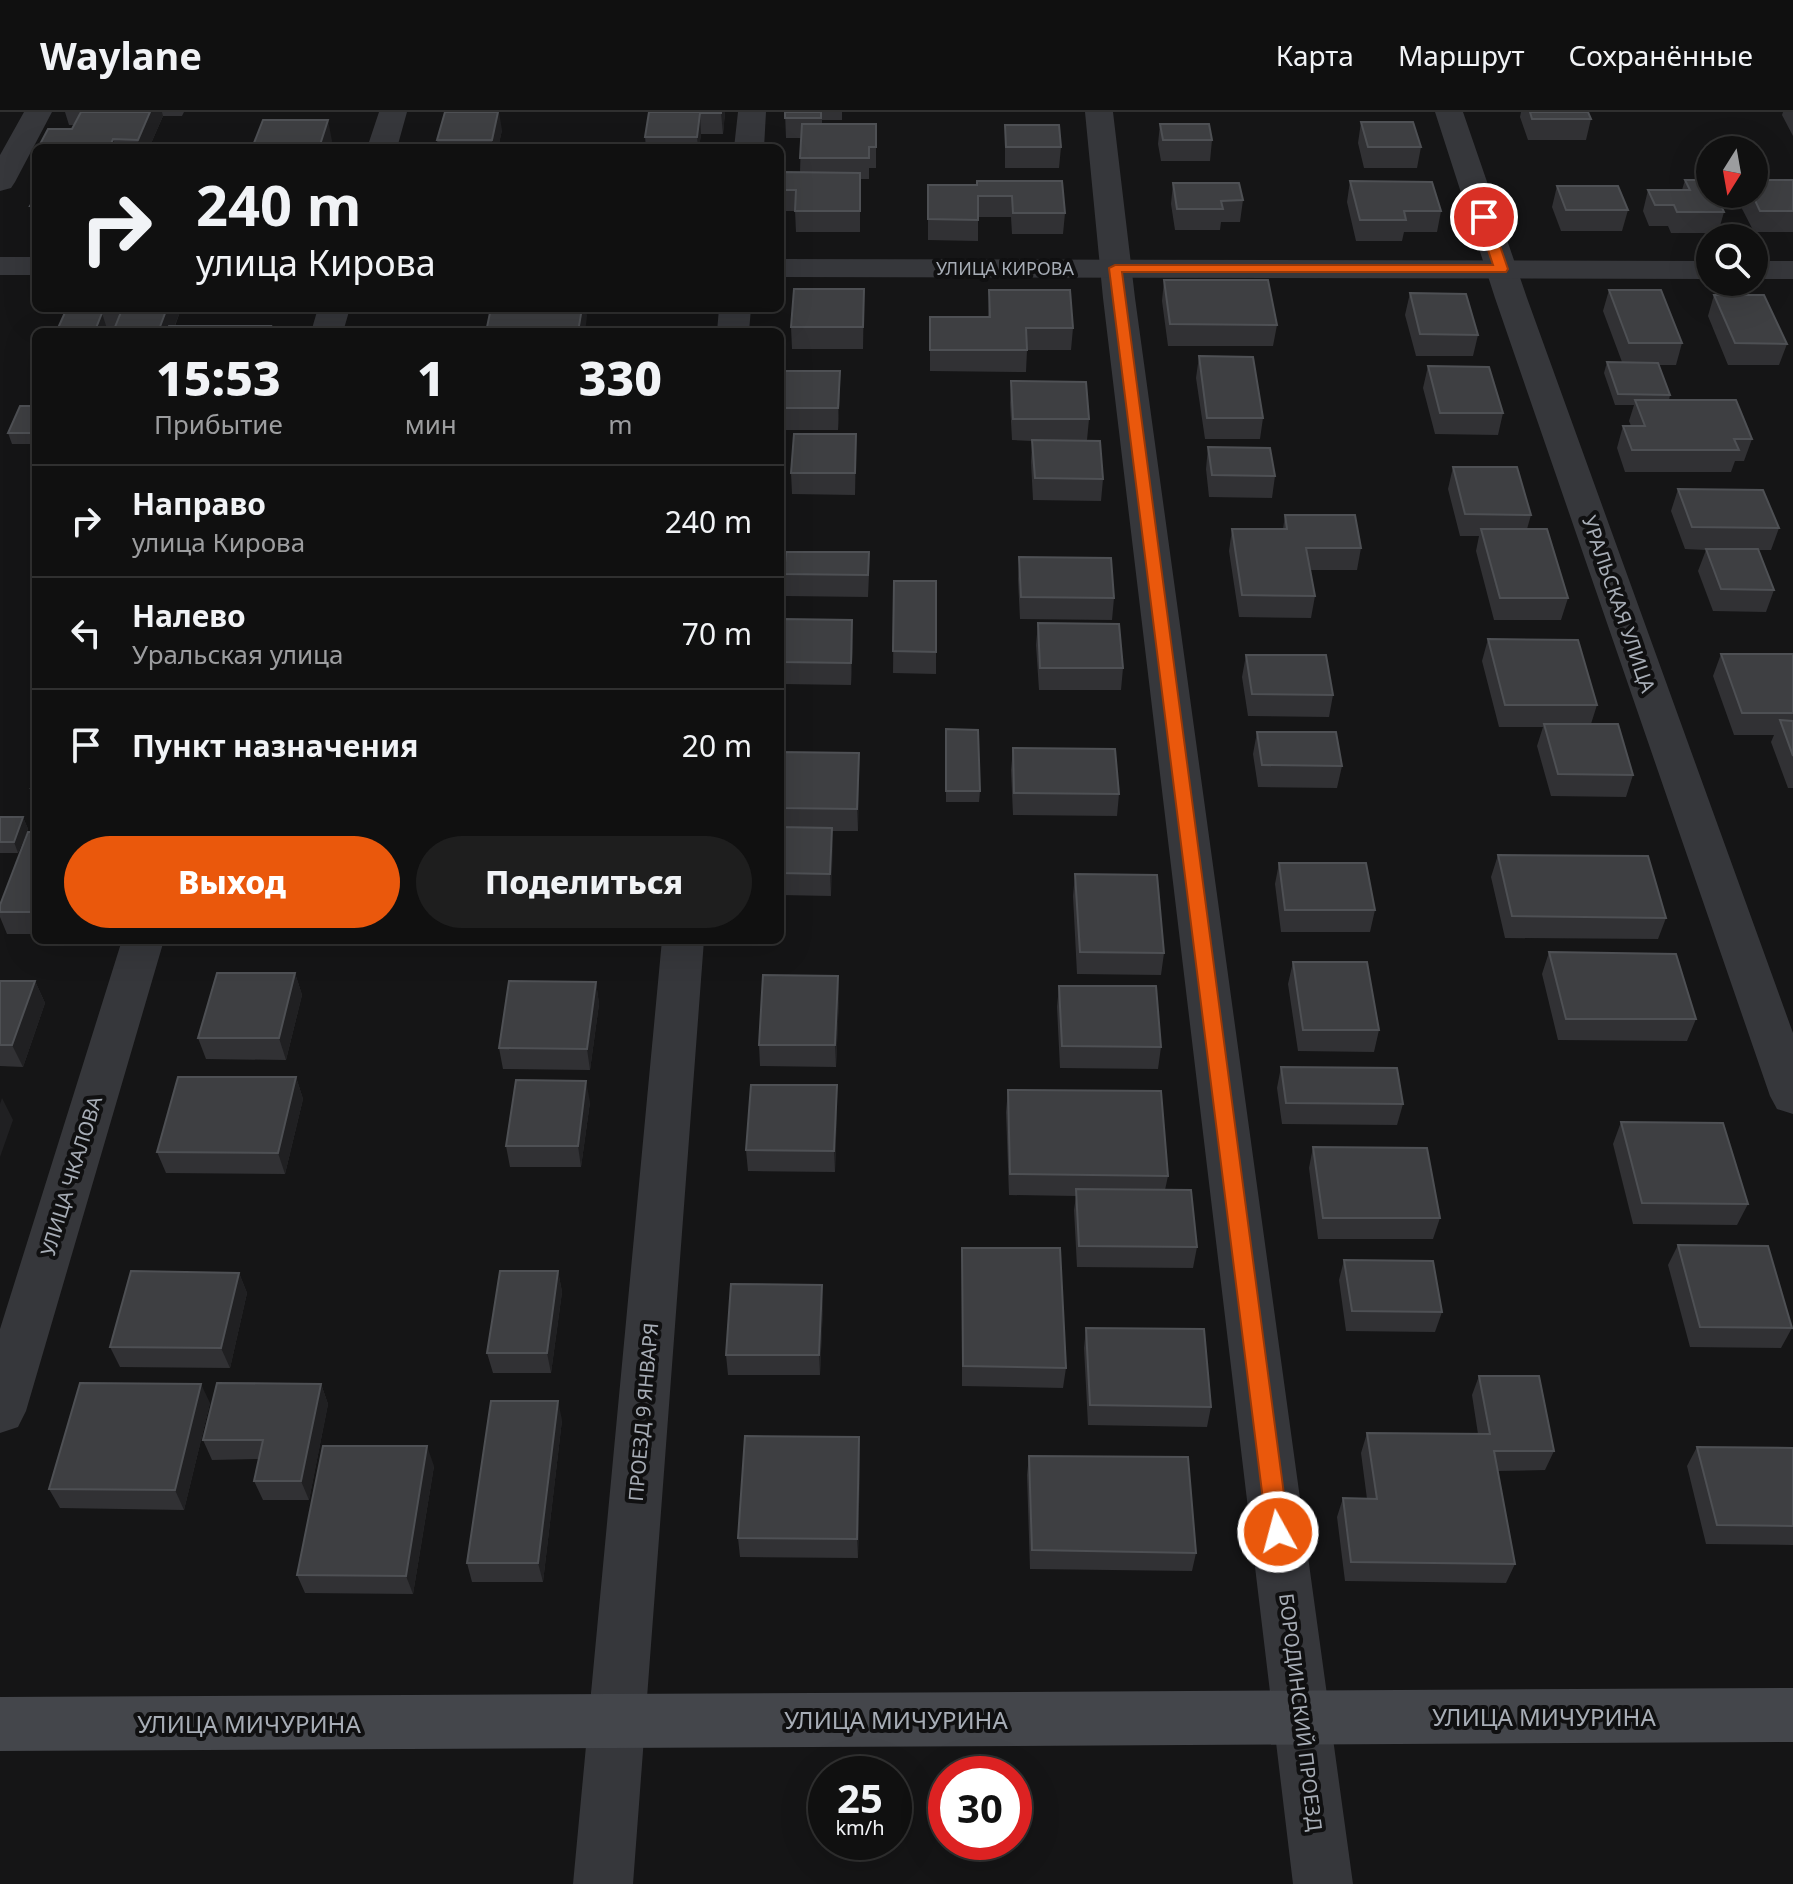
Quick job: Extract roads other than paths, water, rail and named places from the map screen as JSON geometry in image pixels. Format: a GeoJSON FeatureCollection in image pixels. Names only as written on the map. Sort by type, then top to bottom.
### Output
{"type":"FeatureCollection","features":[{"type":"Feature","properties":{"kind":"main road","name":"УЛИЦА МИЧУРИНА"},"geometry":{"type":"LineString","coordinates":[[0,1724],[1793,1715]]}},
{"type":"Feature","properties":{"kind":"street"},"geometry":{"type":"LineString","coordinates":[[0,182],[38,112]]}},
{"type":"Feature","properties":{"kind":"street"},"geometry":{"type":"LineString","coordinates":[[383,144],[393,112]]}},
{"type":"Feature","properties":{"kind":"street"},"geometry":{"type":"LineString","coordinates":[[749,144],[752,112]]}},
{"type":"Feature","properties":{"kind":"street","name":"БОРОДИНСКИЙ ПРОЕЗД"},"geometry":{"type":"LineString","coordinates":[[1099,112],[1115,268],[1323,1884]]}},
{"type":"Feature","properties":{"kind":"street","name":"УРАЛЬСКАЯ УЛИЦА"},"geometry":{"type":"LineString","coordinates":[[1449,112],[1501,269],[1793,1096]]}},
{"type":"Feature","properties":{"kind":"street"},"geometry":{"type":"LineString","coordinates":[[0,266],[32,266]]}},
{"type":"Feature","properties":{"kind":"street","name":"УЛИЦА КИРОВА"},"geometry":{"type":"LineString","coordinates":[[784,268],[1696,270]]}},
{"type":"Feature","properties":{"kind":"street"},"geometry":{"type":"LineString","coordinates":[[1768,270],[1793,270]]}},
{"type":"Feature","properties":{"kind":"street","name":"УЛИЦА ЧКАЛОВА"},"geometry":{"type":"LineString","coordinates":[[0,1411],[142,944]]}},
{"type":"Feature","properties":{"kind":"street","name":"ПРОЕЗД 9 ЯНВАРЯ"},"geometry":{"type":"LineString","coordinates":[[603,1884],[683,944]]}}]}
